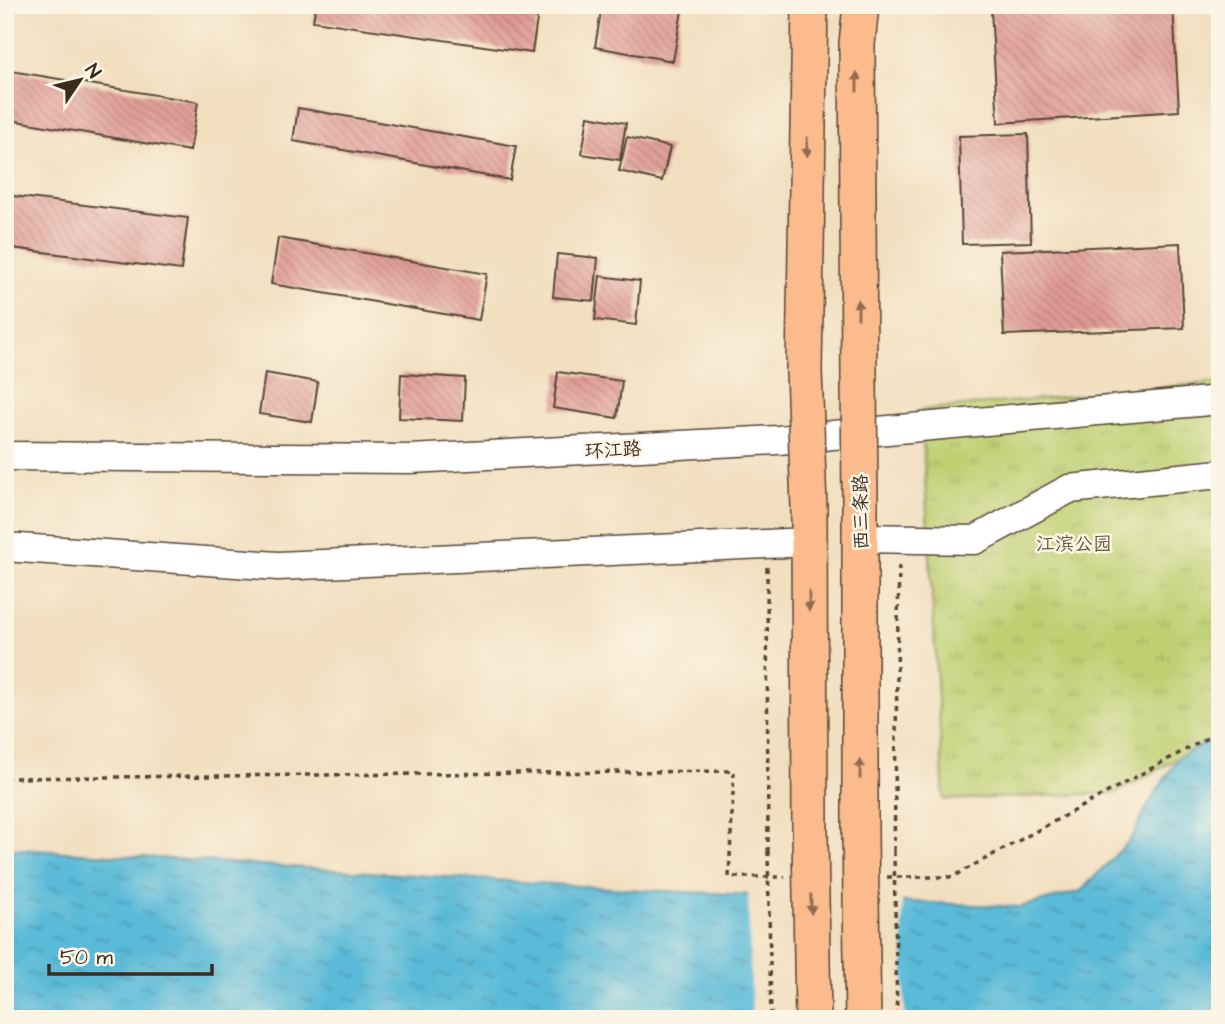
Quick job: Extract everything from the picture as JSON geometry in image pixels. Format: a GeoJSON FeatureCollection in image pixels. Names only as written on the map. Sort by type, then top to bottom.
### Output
{"type":"FeatureCollection","features":[{"type":"Feature","properties":{"kind":"main road"},"geometry":{"type":"LineString","coordinates":[[810,5],[804,371],[809,525],[813,1019]]}},
{"type":"Feature","properties":{"kind":"main road","name":"西三条路"},"geometry":{"type":"LineString","coordinates":[[861,5],[857,44],[863,1019]]}},
{"type":"Feature","properties":{"kind":"street","name":"环江路"},"geometry":{"type":"LineString","coordinates":[[5,456],[410,459],[778,440],[1220,400]]}},
{"type":"Feature","properties":{"kind":"street"},"geometry":{"type":"LineString","coordinates":[[861,538],[975,540],[1069,489],[1220,474]]}},
{"type":"Feature","properties":{"kind":"street"},"geometry":{"type":"LineString","coordinates":[[5,547],[278,566],[767,544],[809,525]]}},
{"type":"Feature","properties":{"kind":"path"},"geometry":{"type":"LineString","coordinates":[[897,1019],[894,851],[900,539]]}},
{"type":"Feature","properties":{"kind":"path"},"geometry":{"type":"LineString","coordinates":[[767,544],[771,1019]]}},
{"type":"Feature","properties":{"kind":"path"},"geometry":{"type":"LineString","coordinates":[[882,877],[952,877],[1220,731]]}},
{"type":"Feature","properties":{"kind":"path"},"geometry":{"type":"LineString","coordinates":[[5,778],[734,771],[729,877],[785,877]]}},
{"type":"Feature","properties":{"kind":"green space","name":"江滨公园"},"geometry":{"type":"Polygon","coordinates":[[[1220,382],[1220,735],[1116,793],[944,800],[921,410],[1220,382]]]}},
{"type":"Feature","properties":{"kind":"water"},"geometry":{"type":"Polygon","coordinates":[[[1220,735],[1220,1019],[5,1019],[5,848],[641,890],[1020,907],[1081,891],[1131,839],[1149,803],[1179,757],[1220,735]]]}},
{"type":"Feature","properties":{"kind":"pier"},"geometry":{"type":"Polygon","coordinates":[[[748,891],[902,898],[905,1019],[752,1019],[748,891]]]}},
{"type":"Feature","properties":{"kind":"building"},"geometry":{"type":"Polygon","coordinates":[[[316,5],[489,5],[538,12],[532,53],[313,21],[316,5]]]}},
{"type":"Feature","properties":{"kind":"building"},"geometry":{"type":"Polygon","coordinates":[[[602,5],[683,5],[673,61],[595,47],[602,5]]]}},
{"type":"Feature","properties":{"kind":"building"},"geometry":{"type":"Polygon","coordinates":[[[1077,5],[1173,5],[1179,111],[998,123],[991,10],[1077,5]]]}},
{"type":"Feature","properties":{"kind":"building"},"geometry":{"type":"Polygon","coordinates":[[[5,70],[198,102],[190,151],[5,119],[5,70]]]}},
{"type":"Feature","properties":{"kind":"building"},"geometry":{"type":"Polygon","coordinates":[[[298,108],[516,146],[510,180],[293,141],[298,108]]]}},
{"type":"Feature","properties":{"kind":"building"},"geometry":{"type":"Polygon","coordinates":[[[588,116],[626,123],[620,160],[582,154],[588,116]]]}},
{"type":"Feature","properties":{"kind":"building"},"geometry":{"type":"Polygon","coordinates":[[[1028,134],[1031,242],[962,244],[959,136],[1028,134]]]}},
{"type":"Feature","properties":{"kind":"building"},"geometry":{"type":"Polygon","coordinates":[[[627,137],[670,147],[662,181],[619,171],[627,137]]]}},
{"type":"Feature","properties":{"kind":"building"},"geometry":{"type":"Polygon","coordinates":[[[5,195],[188,218],[181,270],[5,247],[5,195]]]}},
{"type":"Feature","properties":{"kind":"building"},"geometry":{"type":"Polygon","coordinates":[[[278,238],[487,274],[479,320],[271,284],[278,238]]]}},
{"type":"Feature","properties":{"kind":"building"},"geometry":{"type":"Polygon","coordinates":[[[1180,243],[1184,328],[1004,335],[1000,251],[1180,243]]]}},
{"type":"Feature","properties":{"kind":"building"},"geometry":{"type":"Polygon","coordinates":[[[557,254],[598,258],[594,301],[553,297],[557,254]]]}},
{"type":"Feature","properties":{"kind":"building"},"geometry":{"type":"Polygon","coordinates":[[[600,276],[640,281],[636,325],[595,320],[600,276]]]}},
{"type":"Feature","properties":{"kind":"building"},"geometry":{"type":"Polygon","coordinates":[[[558,372],[622,381],[617,418],[553,408],[558,372]]]}},
{"type":"Feature","properties":{"kind":"building"},"geometry":{"type":"Polygon","coordinates":[[[265,373],[318,382],[312,422],[259,414],[265,373]]]}},
{"type":"Feature","properties":{"kind":"building"},"geometry":{"type":"Polygon","coordinates":[[[401,374],[465,378],[463,421],[399,418],[401,374]]]}}]}
